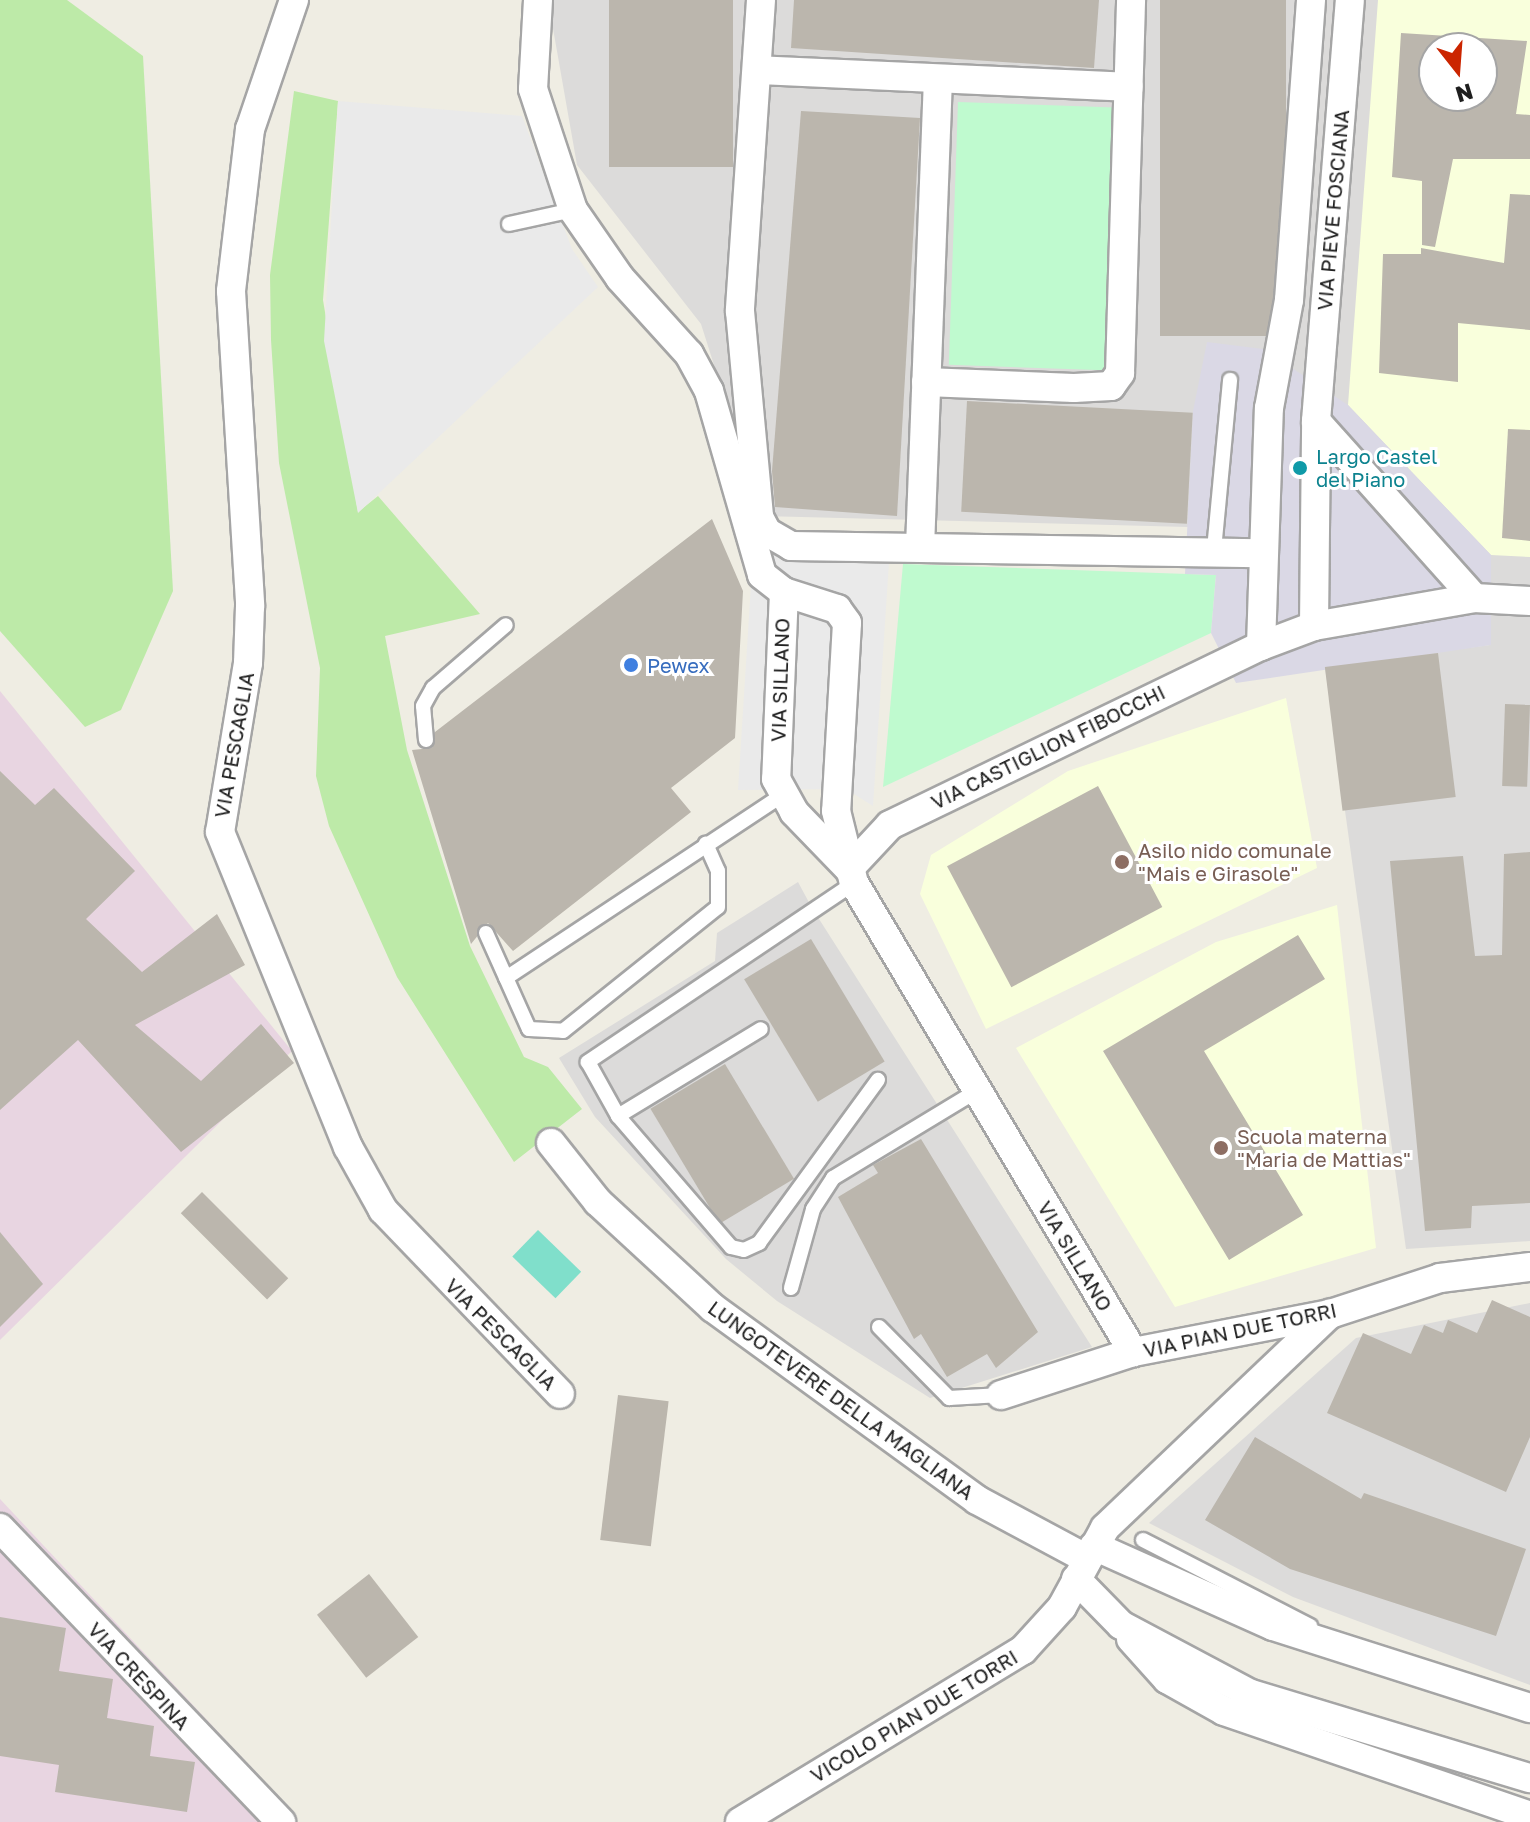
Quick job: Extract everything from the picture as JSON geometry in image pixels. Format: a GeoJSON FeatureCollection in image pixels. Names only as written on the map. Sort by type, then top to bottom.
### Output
{"type":"FeatureCollection","features":[{"type":"Feature","properties":{"kind":"street","name":"VIA PESCAGLIA"},"geometry":{"type":"LineString","coordinates":[[294,0],[250,129],[231,291],[250,606],[245,686],[220,832],[348,1147],[376,1200],[560,1394]]}},
{"type":"Feature","properties":{"kind":"street"},"geometry":{"type":"LineString","coordinates":[[538,0],[533,89],[573,210],[702,378],[730,450],[743,530],[762,575],[784,592]]}},
{"type":"Feature","properties":{"kind":"street"},"geometry":{"type":"LineString","coordinates":[[761,0],[740,311],[759,517],[767,532],[791,546],[1260,553],[1261,646],[1314,626],[1474,598],[1530,601]]}},
{"type":"Feature","properties":{"kind":"street"},"geometry":{"type":"LineString","coordinates":[[926,382],[1111,386],[1123,347],[1131,0]]}},
{"type":"Feature","properties":{"kind":"street","name":"VIA PIEVE FOSCIANA"},"geometry":{"type":"LineString","coordinates":[[1260,553],[1269,408],[1289,300],[1311,0]]}},
{"type":"Feature","properties":{"kind":"street","name":"VIA PIEVE FOSCIANA"},"geometry":{"type":"LineString","coordinates":[[1316,421],[1350,0]]}},
{"type":"Feature","properties":{"kind":"street"},"geometry":{"type":"LineString","coordinates":[[757,70],[1129,87]]}},
{"type":"Feature","properties":{"kind":"street"},"geometry":{"type":"LineString","coordinates":[[920,547],[938,79]]}},
{"type":"Feature","properties":{"kind":"street"},"geometry":{"type":"LineString","coordinates":[[1316,421],[1474,598]]}},
{"type":"Feature","properties":{"kind":"street"},"geometry":{"type":"LineString","coordinates":[[1314,626],[1316,421]]}},
{"type":"Feature","properties":{"kind":"street","name":"VIA SILLANO"},"geometry":{"type":"LineString","coordinates":[[852,876],[836,811],[847,623],[837,609],[784,592],[781,796],[852,876],[975,1092],[1133,1352]]}},
{"type":"Feature","properties":{"kind":"street","name":"VIA CASTIGLION FIBOCCHI"},"geometry":{"type":"LineString","coordinates":[[852,876],[890,825],[1261,646]]}},
{"type":"Feature","properties":{"kind":"street","name":"LUNGOTEVERE DELLA MAGLIANA"},"geometry":{"type":"LineString","coordinates":[[551,1143],[598,1202],[713,1308],[977,1500],[1086,1562],[1530,1708]]}},
{"type":"Feature","properties":{"kind":"street","name":"VIA PIAN DUE TORRI"},"geometry":{"type":"LineString","coordinates":[[1001,1395],[1133,1352],[1330,1314],[1440,1278],[1530,1267]]}},
{"type":"Feature","properties":{"kind":"street","name":"VICOLO PIAN DUE TORRI"},"geometry":{"type":"LineString","coordinates":[[740,1822],[1023,1650],[1086,1562],[1150,1481],[1330,1314]]}},
{"type":"Feature","properties":{"kind":"street","name":"VIA CRESPINA"},"geometry":{"type":"LineString","coordinates":[[0,1528],[281,1822]]}},
{"type":"Feature","properties":{"kind":"street","name":"LUNGOTEVERE DELLA MAGLIANA"},"geometry":{"type":"LineString","coordinates":[[1086,1562],[1121,1625],[1167,1679],[1224,1711],[1530,1816]]}},
{"type":"Feature","properties":{"kind":"street","name":"LUNGOTEVERE DELLA MAGLIANA"},"geometry":{"type":"LineString","coordinates":[[1121,1625],[1275,1703],[1530,1778]]}},
{"type":"Feature","properties":{"kind":"lane"},"geometry":{"type":"LineString","coordinates":[[509,224],[573,210]]}},
{"type":"Feature","properties":{"kind":"lane"},"geometry":{"type":"LineString","coordinates":[[1214,550],[1230,380]]}},
{"type":"Feature","properties":{"kind":"lane"},"geometry":{"type":"LineString","coordinates":[[426,740],[423,706],[433,688],[506,625]]}},
{"type":"Feature","properties":{"kind":"lane"},"geometry":{"type":"LineString","coordinates":[[506,978],[781,796]]}},
{"type":"Feature","properties":{"kind":"lane"},"geometry":{"type":"LineString","coordinates":[[486,933],[529,1029],[563,1031],[718,907],[718,871],[706,844]]}},
{"type":"Feature","properties":{"kind":"lane"},"geometry":{"type":"LineString","coordinates":[[852,876],[593,1054],[591,1072],[618,1116],[731,1247],[744,1250],[759,1243],[878,1080]]}},
{"type":"Feature","properties":{"kind":"lane"},"geometry":{"type":"LineString","coordinates":[[618,1116],[761,1029]]}},
{"type":"Feature","properties":{"kind":"lane"},"geometry":{"type":"LineString","coordinates":[[791,1288],[813,1209],[833,1178],[975,1092]]}},
{"type":"Feature","properties":{"kind":"lane"},"geometry":{"type":"LineString","coordinates":[[879,1327],[949,1398],[1001,1395]]}},
{"type":"Feature","properties":{"kind":"lane"},"geometry":{"type":"LineString","coordinates":[[1143,1540],[1360,1652]]}},
{"type":"Feature","properties":{"kind":"shaded area"},"geometry":{"type":"Polygon","coordinates":[[[548,0],[1530,0],[1530,1241],[1406,1249],[1325,667],[1490,645],[1207,343],[1188,527],[762,516],[701,324],[577,165],[548,0]]]}},
{"type":"Feature","properties":{"kind":"shaded area"},"geometry":{"type":"Polygon","coordinates":[[[1378,0],[1530,0],[1530,557],[1491,555],[1348,405],[1378,0]]]}},
{"type":"Feature","properties":{"kind":"shaded area"},"geometry":{"type":"Polygon","coordinates":[[[338,101],[522,116],[572,249],[598,287],[358,513],[324,341],[338,101]]]}},
{"type":"Feature","properties":{"kind":"shaded area","name":"Largo Castel del Piano"},"geometry":{"type":"Polygon","coordinates":[[[1207,342],[1263,349],[1348,405],[1491,555],[1491,645],[1236,683],[1211,633],[1216,575],[1185,574],[1193,411],[1207,342]]]}},
{"type":"Feature","properties":{"kind":"shaded area"},"geometry":{"type":"Polygon","coordinates":[[[753,553],[889,562],[873,806],[846,789],[738,790],[753,553]]]}},
{"type":"Feature","properties":{"kind":"shaded area"},"geometry":{"type":"Polygon","coordinates":[[[0,691],[292,1051],[0,1340],[0,691]]]}},
{"type":"Feature","properties":{"kind":"shaded area","name":"Asilo nido comunale \"Mais e Girasole\""},"geometry":{"type":"Polygon","coordinates":[[[1286,698],[1317,868],[986,1029],[920,894],[931,855],[1068,771],[1286,698]]]}},
{"type":"Feature","properties":{"kind":"shaded area"},"geometry":{"type":"Polygon","coordinates":[[[798,882],[1092,1347],[930,1398],[777,1301],[726,1259],[595,1117],[559,1058],[715,961],[717,933],[798,882]]]}},
{"type":"Feature","properties":{"kind":"shaded area","name":"Scuola materna \"Maria de Mattias\""},"geometry":{"type":"Polygon","coordinates":[[[1337,905],[1376,1248],[1175,1307],[1016,1048],[1216,942],[1337,905]]]}},
{"type":"Feature","properties":{"kind":"shaded area"},"geometry":{"type":"Polygon","coordinates":[[[538,1230],[581,1272],[555,1298],[512,1257],[538,1230]]]}},
{"type":"Feature","properties":{"kind":"shaded area"},"geometry":{"type":"Polygon","coordinates":[[[1530,1303],[1530,1685],[1293,1597],[1149,1523],[1356,1338],[1530,1303]]]}},
{"type":"Feature","properties":{"kind":"shaded area"},"geometry":{"type":"Polygon","coordinates":[[[0,1499],[280,1798],[275,1822],[0,1822],[0,1499]]]}},
{"type":"Feature","properties":{"kind":"green space"},"geometry":{"type":"Polygon","coordinates":[[[0,0],[67,0],[143,56],[173,591],[121,710],[85,727],[0,631],[0,0]]]}},
{"type":"Feature","properties":{"kind":"green space"},"geometry":{"type":"Polygon","coordinates":[[[294,91],[338,101],[323,300],[358,512],[378,496],[480,614],[385,636],[407,750],[470,946],[524,1057],[548,1067],[582,1109],[514,1162],[397,977],[329,826],[316,776],[320,668],[279,463],[271,340],[270,275],[294,91]]]}},
{"type":"Feature","properties":{"kind":"green space"},"geometry":{"type":"Polygon","coordinates":[[[958,102],[1122,108],[1113,371],[949,365],[958,102]]]}},
{"type":"Feature","properties":{"kind":"green space"},"geometry":{"type":"Polygon","coordinates":[[[903,564],[1216,575],[1211,633],[883,787],[903,564]]]}},
{"type":"Feature","properties":{"kind":"building"},"geometry":{"type":"Polygon","coordinates":[[[609,0],[733,0],[733,167],[609,167],[609,0]]]}},
{"type":"Feature","properties":{"kind":"building"},"geometry":{"type":"Polygon","coordinates":[[[794,0],[1099,0],[1094,68],[791,48],[794,0]]]}},
{"type":"Feature","properties":{"kind":"building"},"geometry":{"type":"Polygon","coordinates":[[[1160,0],[1286,0],[1286,336],[1160,336],[1160,0]]]}},
{"type":"Feature","properties":{"kind":"building"},"geometry":{"type":"Polygon","coordinates":[[[1401,33],[1418,34],[1418,112],[1498,112],[1498,39],[1527,41],[1516,114],[1530,115],[1530,159],[1453,159],[1435,247],[1422,245],[1422,181],[1392,177],[1401,33]]]}},
{"type":"Feature","properties":{"kind":"building"},"geometry":{"type":"Polygon","coordinates":[[[801,111],[920,118],[897,516],[775,507],[772,471],[801,111]]]}},
{"type":"Feature","properties":{"kind":"building"},"geometry":{"type":"Polygon","coordinates":[[[1510,194],[1530,195],[1530,330],[1458,323],[1458,382],[1379,373],[1383,254],[1421,254],[1421,248],[1504,263],[1510,194]]]}},
{"type":"Feature","properties":{"kind":"building"},"geometry":{"type":"Polygon","coordinates":[[[967,401],[1193,413],[1187,524],[961,512],[967,401]]]}},
{"type":"Feature","properties":{"kind":"building"},"geometry":{"type":"Polygon","coordinates":[[[1508,429],[1530,430],[1530,541],[1502,538],[1508,429]]]}},
{"type":"Feature","properties":{"kind":"building","name":"Pewex"},"geometry":{"type":"Polygon","coordinates":[[[712,519],[743,591],[735,738],[671,788],[691,812],[513,951],[488,923],[471,944],[412,750],[432,748],[435,732],[712,519]]]}},
{"type":"Feature","properties":{"kind":"building"},"geometry":{"type":"Polygon","coordinates":[[[1438,653],[1456,797],[1343,811],[1325,667],[1438,653]]]}},
{"type":"Feature","properties":{"kind":"building"},"geometry":{"type":"Polygon","coordinates":[[[1505,704],[1530,705],[1527,787],[1502,786],[1505,704]]]}},
{"type":"Feature","properties":{"kind":"building"},"geometry":{"type":"Polygon","coordinates":[[[0,771],[35,805],[54,788],[135,871],[86,919],[142,972],[217,914],[245,965],[135,1025],[201,1081],[261,1024],[294,1063],[181,1152],[78,1040],[0,1110],[0,771]]]}},
{"type":"Feature","properties":{"kind":"building"},"geometry":{"type":"Polygon","coordinates":[[[1098,786],[1162,907],[1011,987],[947,866],[1098,786]]]}},
{"type":"Feature","properties":{"kind":"building"},"geometry":{"type":"Polygon","coordinates":[[[1530,852],[1530,1203],[1472,1206],[1471,1228],[1425,1231],[1390,861],[1463,856],[1475,956],[1502,955],[1504,854],[1530,852]]]}},
{"type":"Feature","properties":{"kind":"building"},"geometry":{"type":"Polygon","coordinates":[[[1298,935],[1325,979],[1204,1051],[1303,1215],[1229,1260],[1103,1051],[1298,935]]]}},
{"type":"Feature","properties":{"kind":"building"},"geometry":{"type":"Polygon","coordinates":[[[811,939],[885,1062],[818,1102],[744,979],[811,939]]]}},
{"type":"Feature","properties":{"kind":"building"},"geometry":{"type":"Polygon","coordinates":[[[725,1064],[794,1179],[719,1224],[650,1109],[725,1064]]]}},
{"type":"Feature","properties":{"kind":"building"},"geometry":{"type":"Polygon","coordinates":[[[921,1139],[1038,1332],[996,1368],[987,1354],[947,1377],[921,1334],[914,1339],[838,1197],[878,1173],[873,1165],[921,1139]]]}},
{"type":"Feature","properties":{"kind":"building"},"geometry":{"type":"Polygon","coordinates":[[[202,1192],[288,1278],[267,1299],[181,1213],[202,1192]]]}},
{"type":"Feature","properties":{"kind":"building"},"geometry":{"type":"Polygon","coordinates":[[[0,1232],[43,1284],[0,1327],[0,1232]]]}},
{"type":"Feature","properties":{"kind":"building"},"geometry":{"type":"Polygon","coordinates":[[[1492,1300],[1530,1317],[1530,1437],[1506,1492],[1327,1413],[1363,1333],[1411,1354],[1424,1325],[1443,1333],[1448,1320],[1477,1333],[1492,1300]]]}},
{"type":"Feature","properties":{"kind":"building"},"geometry":{"type":"Polygon","coordinates":[[[618,1395],[669,1401],[651,1546],[600,1540],[618,1395]]]}},
{"type":"Feature","properties":{"kind":"building"},"geometry":{"type":"Polygon","coordinates":[[[1255,1437],[1361,1499],[1364,1493],[1526,1549],[1496,1636],[1290,1569],[1205,1520],[1255,1437]]]}},
{"type":"Feature","properties":{"kind":"building"},"geometry":{"type":"Polygon","coordinates":[[[369,1574],[418,1637],[366,1678],[317,1615],[369,1574]]]}},
{"type":"Feature","properties":{"kind":"building"},"geometry":{"type":"Polygon","coordinates":[[[0,1617],[66,1628],[59,1671],[113,1679],[107,1718],[154,1726],[150,1756],[195,1762],[187,1812],[55,1792],[59,1765],[0,1756],[0,1617]]]}},
{"type":"Feature","properties":{"kind":"place","name":"Largo Castel del Piano"},"geometry":{"type":"Point","coordinates":[1300,468]}},
{"type":"Feature","properties":{"kind":"place","name":"Pewex"},"geometry":{"type":"Point","coordinates":[631,665]}},
{"type":"Feature","properties":{"kind":"place","name":"Asilo nido comunale \"Mais e Girasole\""},"geometry":{"type":"Point","coordinates":[1122,862]}},
{"type":"Feature","properties":{"kind":"place","name":"Scuola materna \"Maria de Mattias\""},"geometry":{"type":"Point","coordinates":[1221,1148]}}]}
